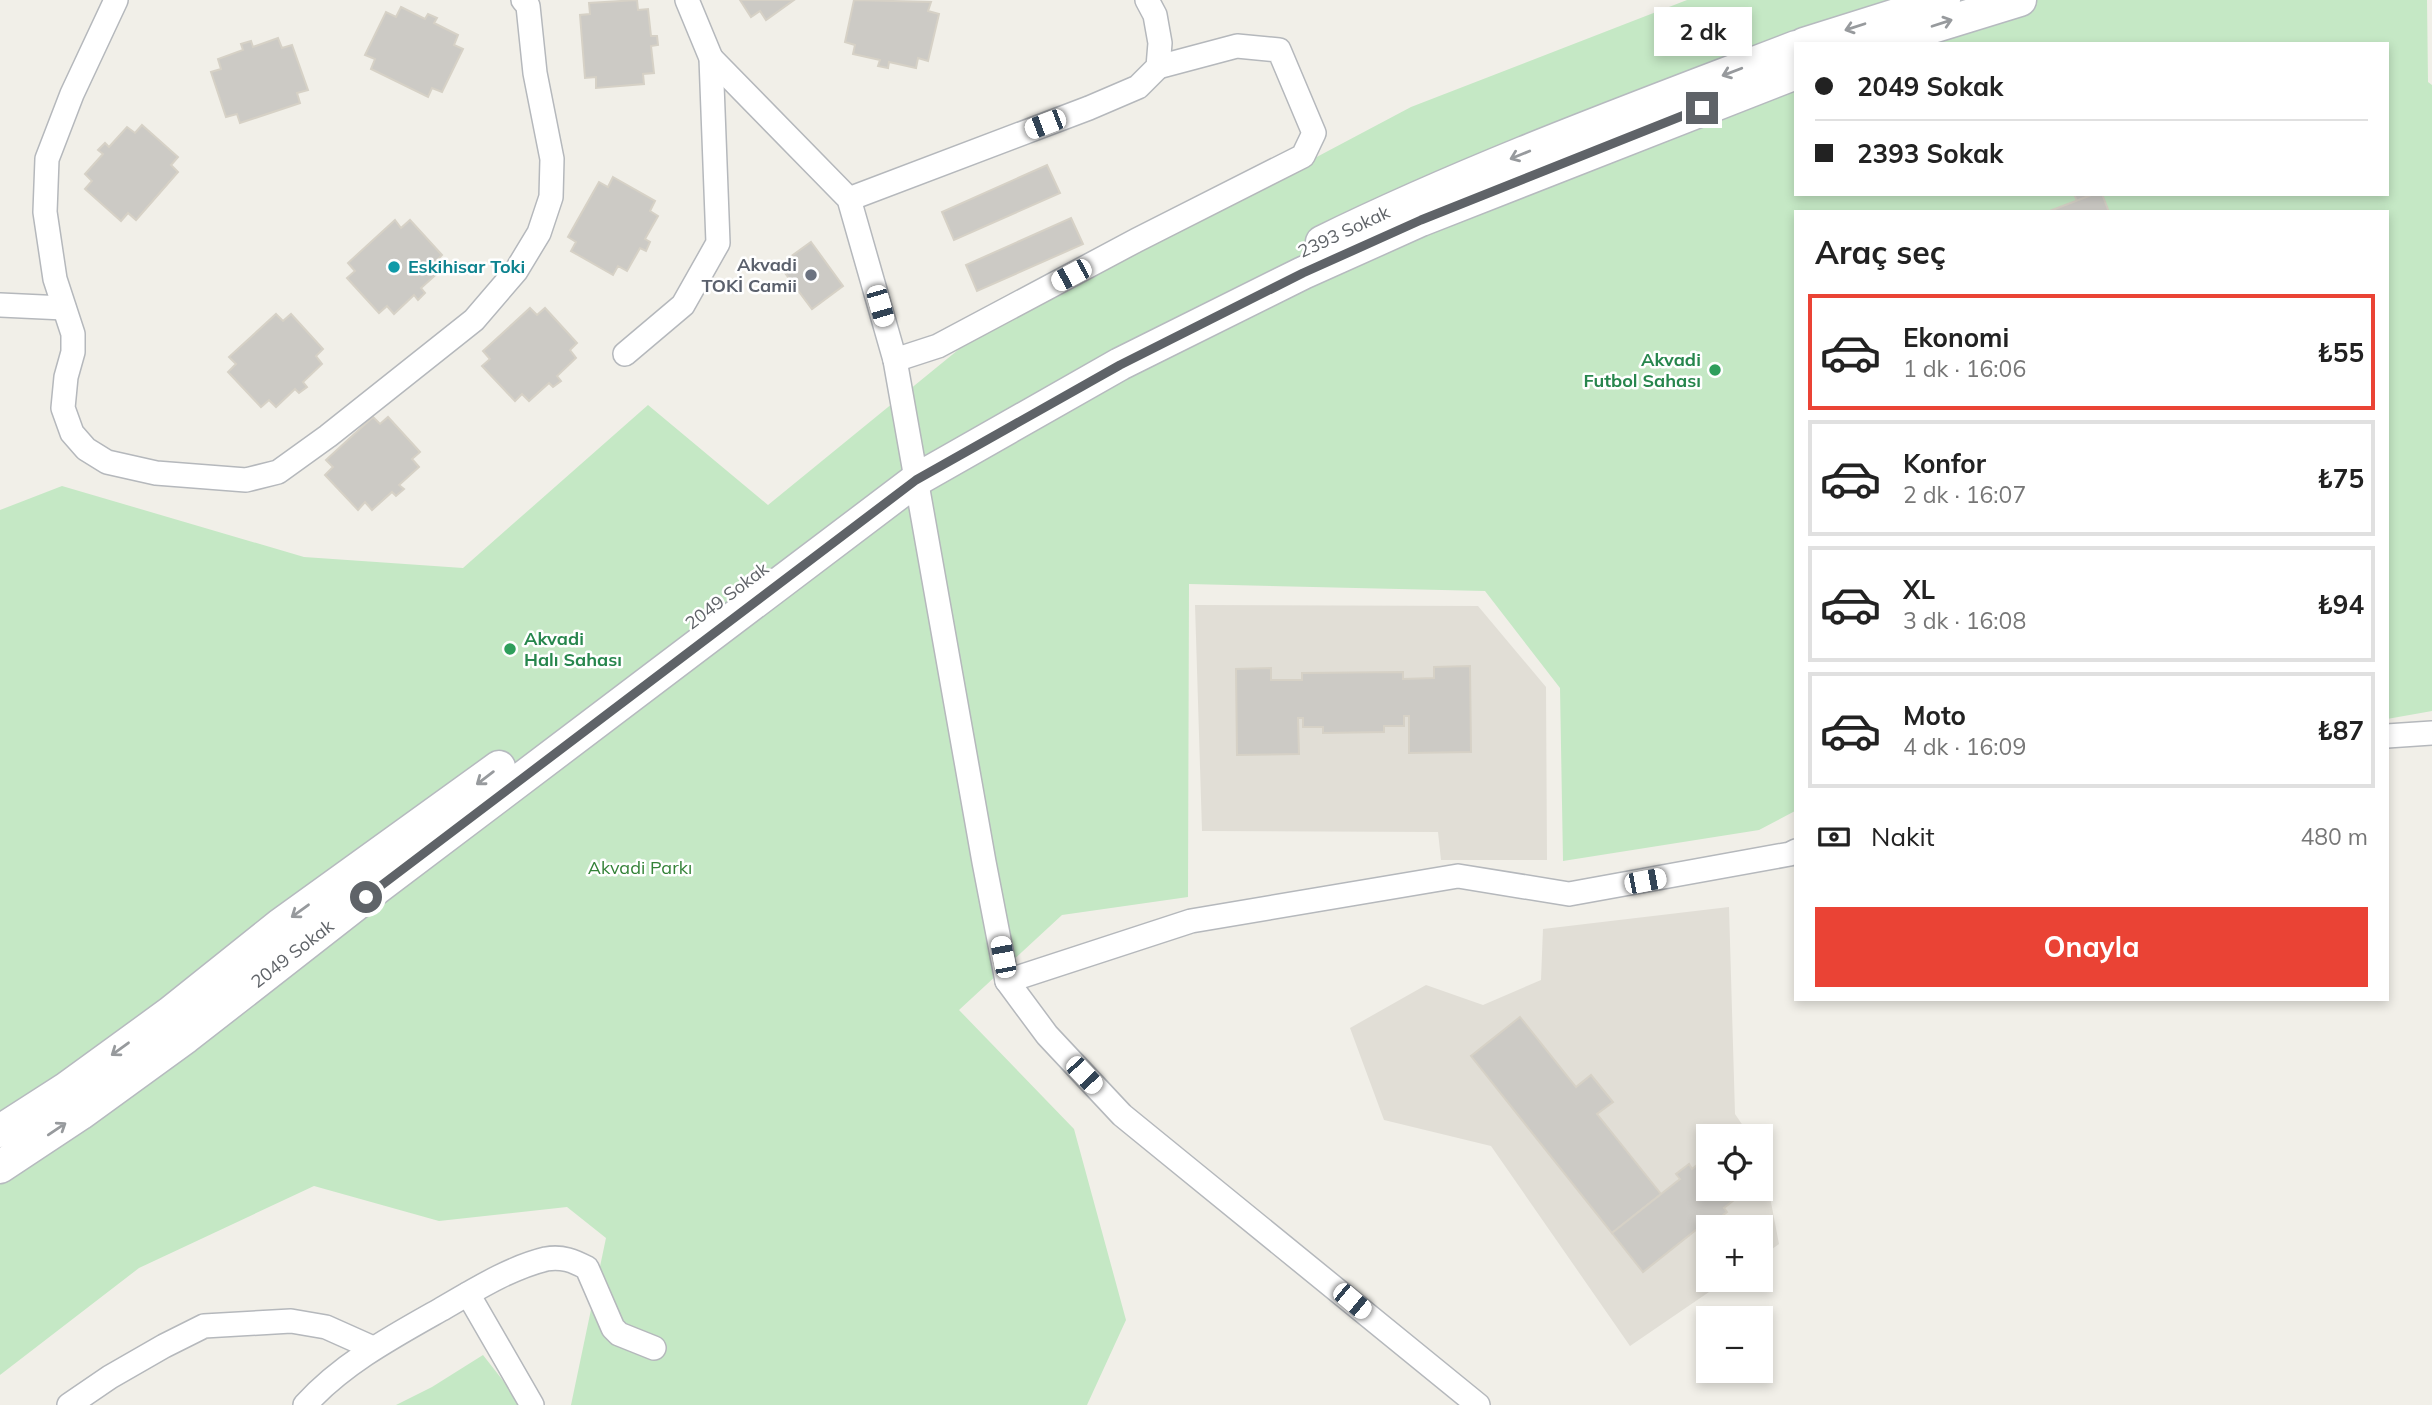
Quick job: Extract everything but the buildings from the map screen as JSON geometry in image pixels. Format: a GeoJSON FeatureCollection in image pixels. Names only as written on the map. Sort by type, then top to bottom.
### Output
{"type":"FeatureCollection","features":[{"type":"Feature","properties":{"kind":"main road"},"geometry":{"type":"LineString","coordinates":[[1810,42],[1944,0]]}},
{"type":"Feature","properties":{"kind":"main road"},"geometry":{"type":"LineString","coordinates":[[1884,42],[2020,0]]}},
{"type":"Feature","properties":{"kind":"main road","name":"2393 Sokak"},"geometry":{"type":"LineString","coordinates":[[914,469],[1175,316],[1373,218],[1534,149],[1794,48]]}},
{"type":"Feature","properties":{"kind":"main road","name":"2393 Sokak"},"geometry":{"type":"LineString","coordinates":[[914,469],[1303,273],[1421,220],[1794,74]]}},
{"type":"Feature","properties":{"kind":"main road","name":"2049 Sokak"},"geometry":{"type":"LineString","coordinates":[[0,1131],[67,1088],[149,1028],[280,925],[914,469]]}},
{"type":"Feature","properties":{"kind":"main road","name":"2049 Sokak"},"geometry":{"type":"LineString","coordinates":[[0,1167],[80,1114],[186,1037],[914,469]]}},
{"type":"Feature","properties":{"kind":"street"},"geometry":{"type":"LineString","coordinates":[[116,0],[72,94],[47,159],[45,212],[55,279],[73,334],[73,352],[66,377],[63,408],[72,433],[86,449],[107,462],[156,473],[246,480],[278,472],[328,436],[474,320],[516,271],[539,233],[551,197],[552,159],[535,73],[528,6],[523,0]]}},
{"type":"Feature","properties":{"kind":"street"},"geometry":{"type":"LineString","coordinates":[[625,354],[683,305],[718,243],[711,58],[687,0]]}},
{"type":"Feature","properties":{"kind":"street"},"geometry":{"type":"LineString","coordinates":[[1147,0],[1155,15],[1160,43],[1158,68]]}},
{"type":"Feature","properties":{"kind":"street"},"geometry":{"type":"LineString","coordinates":[[849,199],[1102,103],[1138,87],[1158,68],[1237,46],[1279,50],[1314,133],[1303,156],[1137,240],[938,346],[895,360]]}},
{"type":"Feature","properties":{"kind":"street"},"geometry":{"type":"LineString","coordinates":[[711,58],[849,199],[895,360],[1007,981],[1047,1035],[1122,1115],[1478,1405]]}},
{"type":"Feature","properties":{"kind":"street"},"geometry":{"type":"LineString","coordinates":[[0,305],[64,308]]}},
{"type":"Feature","properties":{"kind":"street"},"geometry":{"type":"LineString","coordinates":[[2389,736],[2432,733]]}},
{"type":"Feature","properties":{"kind":"street"},"geometry":{"type":"LineString","coordinates":[[1007,981],[1191,921],[1458,876],[1569,894],[1794,852]]}},
{"type":"Feature","properties":{"kind":"street"},"geometry":{"type":"LineString","coordinates":[[305,1405],[320,1388],[373,1348],[513,1271],[548,1259],[568,1259],[587,1268],[613,1328],[619,1334],[654,1348]]}},
{"type":"Feature","properties":{"kind":"street"},"geometry":{"type":"LineString","coordinates":[[468,1294],[532,1405]]}},
{"type":"Feature","properties":{"kind":"street"},"geometry":{"type":"LineString","coordinates":[[69,1405],[110,1377],[204,1326],[291,1321],[326,1327],[373,1348]]}},
{"type":"Feature","properties":{"kind":"shaded area"},"geometry":{"type":"Polygon","coordinates":[[[1195,605],[1478,606],[1546,687],[1547,860],[1441,860],[1438,832],[1202,831],[1195,605]]]}},
{"type":"Feature","properties":{"kind":"shaded area"},"geometry":{"type":"Polygon","coordinates":[[[1729,907],[1735,1114],[1742,1124],[1696,1124],[1696,1201],[1771,1201],[1779,1244],[1773,1248],[1773,1215],[1696,1215],[1696,1292],[1709,1292],[1630,1346],[1491,1146],[1384,1120],[1350,1028],[1426,985],[1483,1005],[1541,980],[1543,929],[1729,907]]]}},
{"type":"Feature","properties":{"kind":"green space","name":"Akvadi Parkı"},"geometry":{"type":"Polygon","coordinates":[[[1687,0],[2427,0],[2428,82],[2432,85],[2432,711],[2389,719],[2389,210],[1794,210],[1794,812],[1759,830],[1563,861],[1560,688],[1485,591],[1189,584],[1188,897],[1062,915],[959,1010],[1074,1129],[1126,1320],[1087,1405],[571,1405],[606,1238],[567,1207],[439,1221],[314,1186],[139,1268],[0,1375],[0,510],[62,486],[304,557],[463,568],[648,405],[768,505],[969,341],[1411,107],[1687,0]]]}},
{"type":"Feature","properties":{"kind":"green space"},"geometry":{"type":"Polygon","coordinates":[[[483,1355],[522,1405],[396,1405],[432,1387],[483,1355]]]}},
{"type":"Feature","properties":{"kind":"place","name":"Eskihisar Toki"},"geometry":{"type":"Point","coordinates":[394,267]}},
{"type":"Feature","properties":{"kind":"place","name":"Akvadi TOKİ Camii"},"geometry":{"type":"Point","coordinates":[811,275]}},
{"type":"Feature","properties":{"kind":"place","name":"Akvadi Futbol Sahası"},"geometry":{"type":"Point","coordinates":[1715,370]}},
{"type":"Feature","properties":{"kind":"place","name":"Akvadi Halı Sahası"},"geometry":{"type":"Point","coordinates":[510,649]}},
{"type":"Feature","properties":{"kind":"route"},"geometry":{"type":"LineString","coordinates":[[366,897],[916,480],[1120,365],[1303,273],[1421,220],[1702,108]]}}]}
